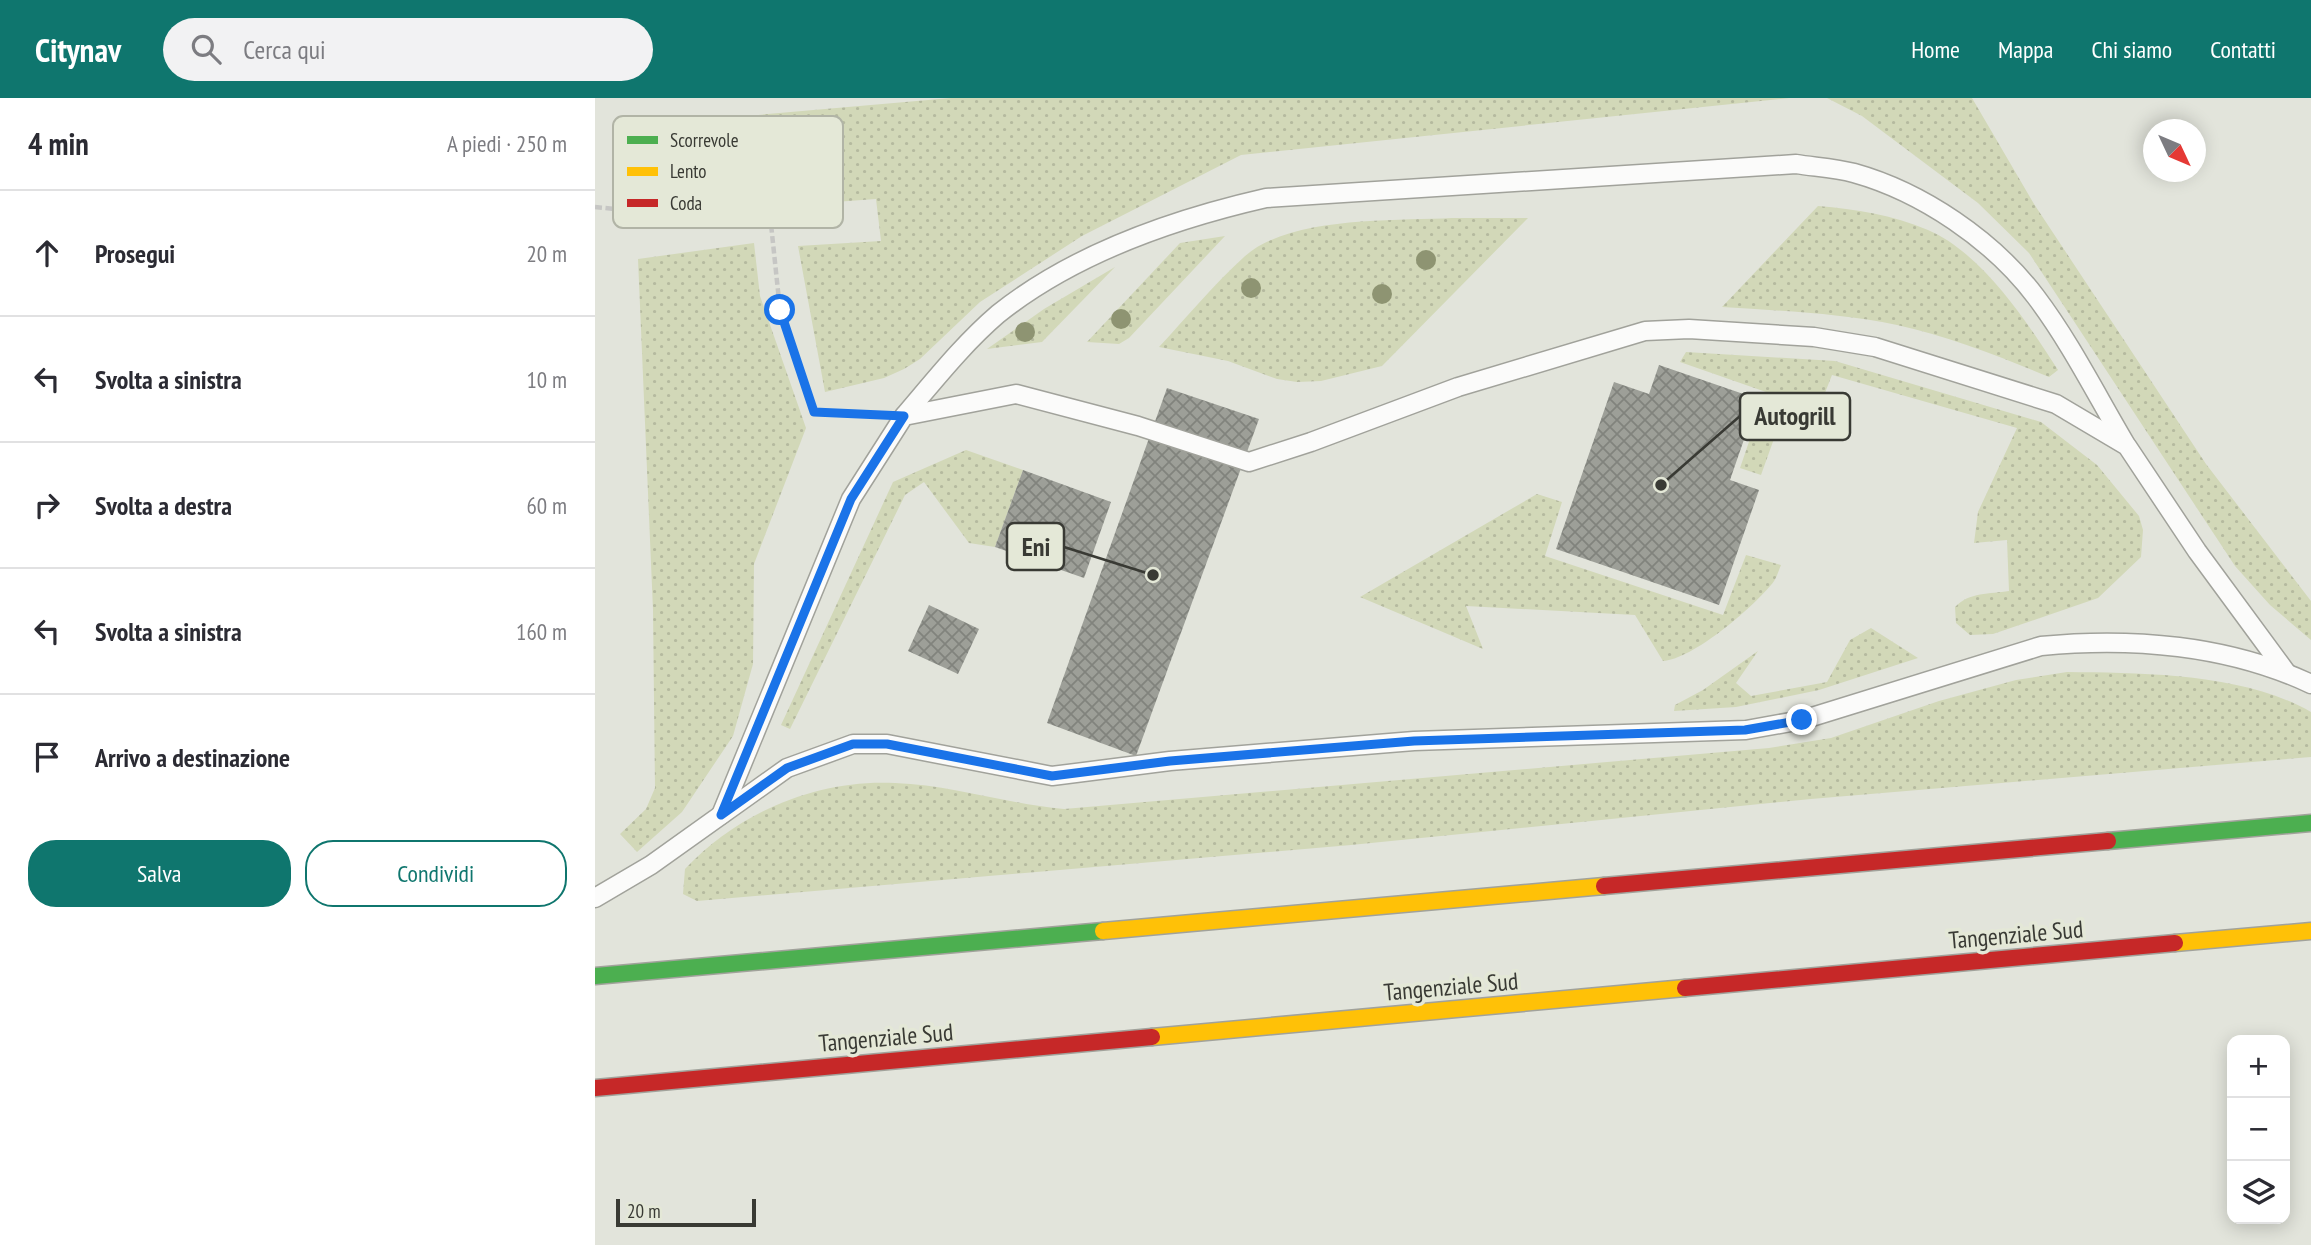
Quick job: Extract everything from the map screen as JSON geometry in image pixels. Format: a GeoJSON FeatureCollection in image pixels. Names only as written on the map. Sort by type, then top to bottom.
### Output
{"type":"FeatureCollection","features":[{"type":"Feature","properties":{"kind":"highway"},"geometry":{"type":"LineString","coordinates":[[595,976],[2311,823]]}},
{"type":"Feature","properties":{"kind":"highway","name":"Tangenziale Sud"},"geometry":{"type":"LineString","coordinates":[[595,1088],[2311,931]]}},
{"type":"Feature","properties":{"kind":"lane"},"geometry":{"type":"LineString","coordinates":[[721,815],[851,499],[904,416],[967,342],[1000,313],[1070,269],[1126,242],[1203,212],[1265,198],[1796,164],[1852,172],[1892,186],[1951,219],[1982,243],[2035,296],[2127,446],[2197,551],[2286,672]]}},
{"type":"Feature","properties":{"kind":"lane"},"geometry":{"type":"LineString","coordinates":[[904,416],[1016,394],[1138,426],[1249,462],[1311,442],[1458,387],[1645,331],[1689,329],[1814,337],[1875,347],[2056,404],[2127,446]]}},
{"type":"Feature","properties":{"kind":"lane"},"geometry":{"type":"LineString","coordinates":[[595,898],[651,865],[787,768],[853,744],[887,744],[1052,776],[1170,761],[1414,741],[1745,730],[1802,720],[2041,646],[2080,642],[2120,642],[2232,655],[2286,672],[2311,684]]}},
{"type":"Feature","properties":{"kind":"path"},"geometry":{"type":"LineString","coordinates":[[595,207],[613,209]]}},
{"type":"Feature","properties":{"kind":"path"},"geometry":{"type":"LineString","coordinates":[[772,228],[780,310],[814,412],[904,416]]}},
{"type":"Feature","properties":{"kind":"green space"},"geometry":{"type":"Polygon","coordinates":[[[951,98],[1790,98],[1241,155],[1082,236],[980,302],[920,359],[904,369],[884,378],[825,392],[798,246],[881,241],[876,199],[843,201],[843,116],[746,116],[951,98]]]}},
{"type":"Feature","properties":{"kind":"green space"},"geometry":{"type":"Polygon","coordinates":[[[1827,98],[1972,98],[2034,204],[2206,464],[2311,601],[2311,640],[2270,605],[2235,566],[2029,253],[1978,203],[1862,116],[1827,98]]]}},
{"type":"Feature","properties":{"kind":"green space"},"geometry":{"type":"Polygon","coordinates":[[[1818,206],[1887,217],[1928,230],[1948,241],[1967,255],[2002,291],[2058,370],[2049,377],[1936,335],[1897,325],[1832,315],[1722,307],[1818,206]]]}},
{"type":"Feature","properties":{"kind":"green space"},"geometry":{"type":"Polygon","coordinates":[[[1528,218],[1382,366],[1321,381],[1297,382],[1277,379],[1228,361],[1159,347],[1233,267],[1263,244],[1287,234],[1343,223],[1528,218]]]}},
{"type":"Feature","properties":{"kind":"green space"},"geometry":{"type":"Polygon","coordinates":[[[1225,236],[1129,338],[1119,344],[1087,342],[1180,243],[1225,236]]]}},
{"type":"Feature","properties":{"kind":"green space"},"geometry":{"type":"Polygon","coordinates":[[[754,243],[760,296],[806,428],[754,564],[753,664],[733,736],[682,812],[637,852],[620,834],[646,809],[655,788],[653,610],[638,259],[754,243]]]}},
{"type":"Feature","properties":{"kind":"green space"},"geometry":{"type":"Polygon","coordinates":[[[1115,267],[1042,342],[987,349],[1044,309],[1115,267]]]}},
{"type":"Feature","properties":{"kind":"green space"},"geometry":{"type":"Polygon","coordinates":[[[1686,352],[1835,361],[2041,422],[2097,465],[2139,516],[2143,530],[2141,557],[2098,598],[1993,634],[1970,635],[1956,623],[1955,607],[1973,596],[2009,591],[2007,540],[1974,543],[1978,512],[2017,428],[1832,375],[1819,408],[1789,397],[1761,475],[1740,468],[1766,392],[1680,362],[1686,352]]]}},
{"type":"Feature","properties":{"kind":"green space"},"geometry":{"type":"Polygon","coordinates":[[[966,450],[1023,470],[995,547],[969,543],[924,482],[905,495],[790,729],[781,725],[893,482],[966,450]]]}},
{"type":"Feature","properties":{"kind":"green space"},"geometry":{"type":"Polygon","coordinates":[[[1537,494],[1562,502],[1545,556],[1723,615],[1746,555],[1781,565],[1773,583],[1736,619],[1690,652],[1663,661],[1635,615],[1466,606],[1483,649],[1360,597],[1537,494]]]}},
{"type":"Feature","properties":{"kind":"green space"},"geometry":{"type":"Polygon","coordinates":[[[1871,628],[1918,658],[1819,690],[1736,707],[1674,711],[1675,705],[1703,690],[1758,651],[1736,683],[1751,696],[1827,682],[1850,640],[1871,628]]]}},
{"type":"Feature","properties":{"kind":"green space"},"geometry":{"type":"Polygon","coordinates":[[[2067,672],[2192,678],[2255,689],[2284,699],[2311,712],[2311,757],[1811,799],[1351,845],[697,901],[683,894],[685,869],[730,831],[781,803],[837,787],[866,783],[916,784],[1064,809],[1769,748],[1831,738],[1939,701],[2016,680],[2067,672]]]}},
{"type":"Feature","properties":{"kind":"building"},"geometry":{"type":"Polygon","coordinates":[[[1659,365],[1758,399],[1730,480],[1759,490],[1719,605],[1556,549],[1614,382],[1649,394],[1659,365]]]}},
{"type":"Feature","properties":{"kind":"building"},"geometry":{"type":"Polygon","coordinates":[[[1167,388],[1259,419],[1136,756],[1047,723],[1167,388]]]}},
{"type":"Feature","properties":{"kind":"building"},"geometry":{"type":"Polygon","coordinates":[[[1023,470],[1111,502],[1084,578],[995,547],[1023,470]]]}},
{"type":"Feature","properties":{"kind":"building"},"geometry":{"type":"Polygon","coordinates":[[[929,605],[979,629],[958,674],[908,651],[929,605]]]}},
{"type":"Feature","properties":{"kind":"traffic: fast"},"geometry":{"type":"LineString","coordinates":[[2108,841],[2311,823]]}},
{"type":"Feature","properties":{"kind":"traffic: fast"},"geometry":{"type":"LineString","coordinates":[[595,976],[1103,931]]}},
{"type":"Feature","properties":{"kind":"traffic: slow"},"geometry":{"type":"LineString","coordinates":[[1103,931],[1604,886]]}},
{"type":"Feature","properties":{"kind":"traffic: slow"},"geometry":{"type":"LineString","coordinates":[[2175,943],[2311,931]]}},
{"type":"Feature","properties":{"kind":"traffic: slow"},"geometry":{"type":"LineString","coordinates":[[1152,1037],[1685,988]]}},
{"type":"Feature","properties":{"kind":"traffic: jam"},"geometry":{"type":"LineString","coordinates":[[1604,886],[2108,841]]}},
{"type":"Feature","properties":{"kind":"traffic: jam"},"geometry":{"type":"LineString","coordinates":[[1685,988],[2175,943]]}},
{"type":"Feature","properties":{"kind":"traffic: jam"},"geometry":{"type":"LineString","coordinates":[[595,1088],[1152,1037]]}},
{"type":"Feature","properties":{"kind":"place","name":"Autogrill"},"geometry":{"type":"Point","coordinates":[1661,485]}},
{"type":"Feature","properties":{"kind":"place","name":"Eni"},"geometry":{"type":"Point","coordinates":[1153,575]}},
{"type":"Feature","properties":{"kind":"route"},"geometry":{"type":"LineString","coordinates":[[780,310],[814,412],[904,416],[851,499],[721,815],[787,768],[853,744],[887,744],[1014,771],[1052,776],[1170,761],[1414,741],[1745,730],[1802,720]]}}]}
